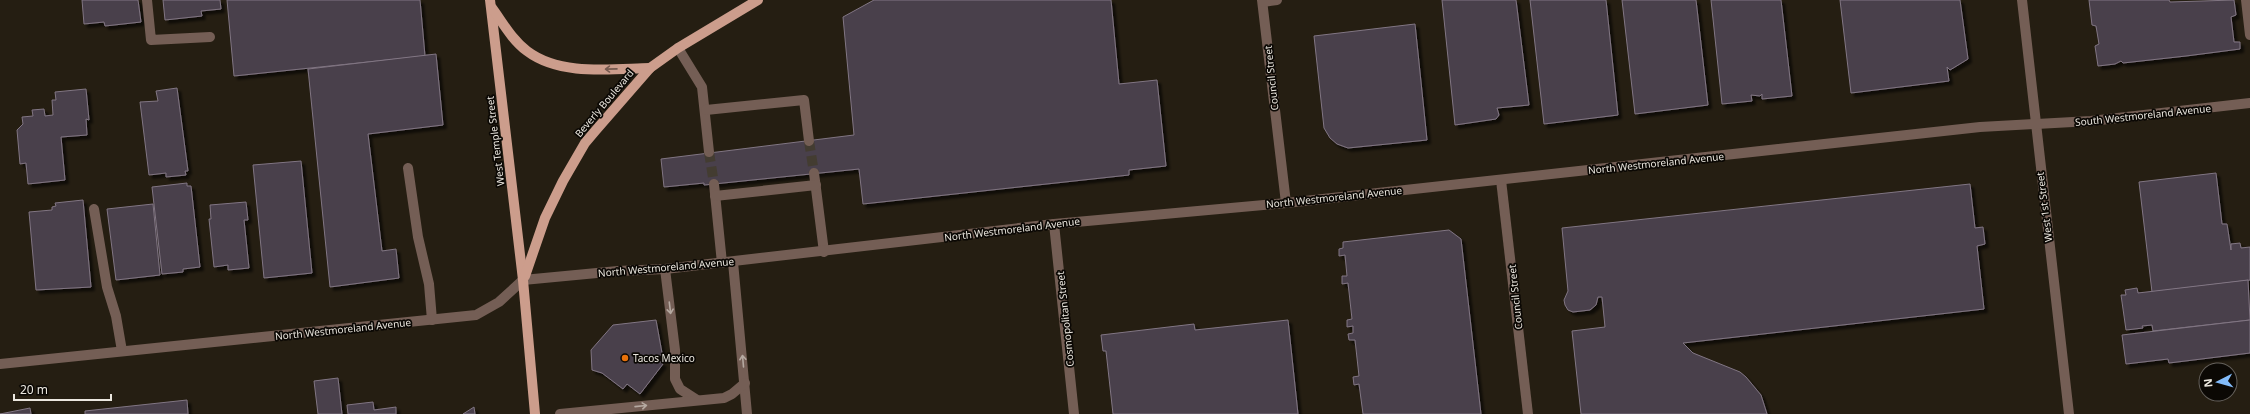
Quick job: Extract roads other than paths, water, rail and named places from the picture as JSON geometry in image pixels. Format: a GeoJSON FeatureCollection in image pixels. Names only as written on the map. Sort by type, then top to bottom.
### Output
{"type":"FeatureCollection","features":[{"type":"Feature","properties":{"kind":"main road","name":"Beverly Boulevard"},"geometry":{"type":"LineString","coordinates":[[535,414],[523,280],[545,218],[563,181],[585,143],[650,68],[678,48],[758,0]]}},
{"type":"Feature","properties":{"kind":"main road"},"geometry":{"type":"LineString","coordinates":[[491,3],[513,37],[528,52],[555,66],[597,69],[650,68]]}},
{"type":"Feature","properties":{"kind":"main road","name":"West Temple Street"},"geometry":{"type":"LineString","coordinates":[[491,3],[523,280]]}},
{"type":"Feature","properties":{"kind":"street"},"geometry":{"type":"LineString","coordinates":[[147,0],[151,40],[210,37]]}},
{"type":"Feature","properties":{"kind":"street"},"geometry":{"type":"LineString","coordinates":[[1262,1],[1277,0]]}},
{"type":"Feature","properties":{"kind":"street","name":"West 1st Street"},"geometry":{"type":"LineString","coordinates":[[2022,0],[2069,414]]}},
{"type":"Feature","properties":{"kind":"street"},"geometry":{"type":"LineString","coordinates":[[2246,0],[2250,35]]}},
{"type":"Feature","properties":{"kind":"street","name":"Council Street"},"geometry":{"type":"LineString","coordinates":[[1262,1],[1286,203]]}},
{"type":"Feature","properties":{"kind":"street"},"geometry":{"type":"LineString","coordinates":[[678,48],[702,87],[706,110],[709,152]]}},
{"type":"Feature","properties":{"kind":"street"},"geometry":{"type":"LineString","coordinates":[[706,110],[804,100],[809,141]]}},
{"type":"Feature","properties":{"kind":"street","name":"South Westmoreland Avenue"},"geometry":{"type":"LineString","coordinates":[[2036,124],[2091,121],[2250,103]]}},
{"type":"Feature","properties":{"kind":"street","name":"North Westmoreland Avenue"},"geometry":{"type":"LineString","coordinates":[[0,364],[122,350],[476,315],[499,302],[523,280],[733,262],[1054,224],[1286,203],[1980,127],[2036,124]]}},
{"type":"Feature","properties":{"kind":"street"},"geometry":{"type":"LineString","coordinates":[[408,168],[418,237],[429,284],[432,320]]}},
{"type":"Feature","properties":{"kind":"street"},"geometry":{"type":"LineString","coordinates":[[814,173],[824,252]]}},
{"type":"Feature","properties":{"kind":"street","name":"Council Street"},"geometry":{"type":"LineString","coordinates":[[1501,180],[1528,414]]}},
{"type":"Feature","properties":{"kind":"street"},"geometry":{"type":"LineString","coordinates":[[714,184],[722,263]]}},
{"type":"Feature","properties":{"kind":"street"},"geometry":{"type":"LineString","coordinates":[[715,196],[816,185]]}},
{"type":"Feature","properties":{"kind":"street"},"geometry":{"type":"LineString","coordinates":[[94,209],[107,287],[116,316],[122,350]]}},
{"type":"Feature","properties":{"kind":"street","name":"Cosmopolitan Street"},"geometry":{"type":"LineString","coordinates":[[1054,224],[1074,414]]}},
{"type":"Feature","properties":{"kind":"street"},"geometry":{"type":"LineString","coordinates":[[733,262],[747,414]]}},
{"type":"Feature","properties":{"kind":"street"},"geometry":{"type":"LineString","coordinates":[[665,269],[675,350],[675,379],[680,389],[697,400]]}},
{"type":"Feature","properties":{"kind":"street"},"geometry":{"type":"LineString","coordinates":[[560,414],[724,398],[732,394],[745,383]]}},
{"type":"Feature","properties":{"kind":"tunnel"},"geometry":{"type":"LineString","coordinates":[[809,141],[814,173]]}},
{"type":"Feature","properties":{"kind":"tunnel"},"geometry":{"type":"LineString","coordinates":[[709,152],[714,184]]}},
{"type":"Feature","properties":{"kind":"place","name":"Tacos Mexico"},"geometry":{"type":"Point","coordinates":[625,358]}}]}
